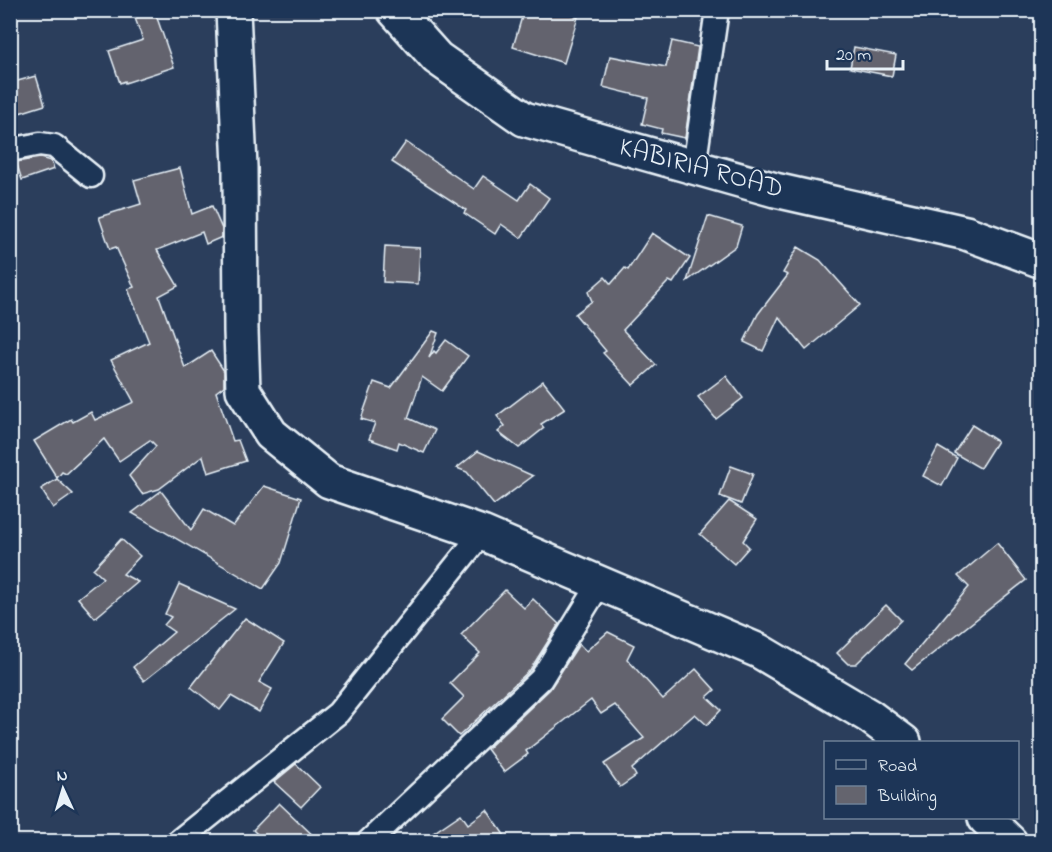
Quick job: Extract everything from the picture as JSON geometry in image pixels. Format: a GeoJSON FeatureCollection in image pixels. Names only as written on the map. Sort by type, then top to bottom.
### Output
{"type":"FeatureCollection","features":[{"type":"Feature","properties":{"kind":"main road"},"geometry":{"type":"LineString","coordinates":[[233,10],[240,167],[243,390],[271,434],[329,481],[482,533],[759,651],[869,716],[903,741]]}},
{"type":"Feature","properties":{"kind":"main road","name":"KABIRIA ROAD"},"geometry":{"type":"LineString","coordinates":[[394,10],[436,58],[524,119],[775,190],[966,233],[1041,261]]}},
{"type":"Feature","properties":{"kind":"main road"},"geometry":{"type":"LineString","coordinates":[[986,819],[1010,842]]}},
{"type":"Feature","properties":{"kind":"street"},"geometry":{"type":"LineString","coordinates":[[694,167],[717,10]]}},
{"type":"Feature","properties":{"kind":"street"},"geometry":{"type":"LineString","coordinates":[[10,150],[40,144],[54,146],[91,176]]}},
{"type":"Feature","properties":{"kind":"street"},"geometry":{"type":"LineString","coordinates":[[177,842],[338,712],[482,533]]}},
{"type":"Feature","properties":{"kind":"street"},"geometry":{"type":"LineString","coordinates":[[368,842],[542,679],[600,583]]}},
{"type":"Feature","properties":{"kind":"building"},"geometry":{"type":"Polygon","coordinates":[[[524,10],[558,10],[578,17],[564,63],[513,47],[524,10]]]}},
{"type":"Feature","properties":{"kind":"building"},"geometry":{"type":"Polygon","coordinates":[[[155,12],[174,67],[120,83],[109,51],[143,40],[135,18],[155,12]]]}},
{"type":"Feature","properties":{"kind":"building"},"geometry":{"type":"Polygon","coordinates":[[[672,41],[698,47],[685,138],[661,133],[662,129],[642,124],[648,98],[603,87],[610,56],[666,67],[672,41]]]}},
{"type":"Feature","properties":{"kind":"building"},"geometry":{"type":"Polygon","coordinates":[[[854,47],[896,55],[892,76],[850,68],[854,47]]]}},
{"type":"Feature","properties":{"kind":"building"},"geometry":{"type":"Polygon","coordinates":[[[36,76],[45,105],[16,114],[10,96],[10,83],[36,76]]]}},
{"type":"Feature","properties":{"kind":"building"},"geometry":{"type":"Polygon","coordinates":[[[406,142],[474,189],[483,176],[519,200],[530,184],[549,198],[521,238],[501,224],[495,234],[464,213],[466,210],[392,162],[406,142]]]}},
{"type":"Feature","properties":{"kind":"building"},"geometry":{"type":"Polygon","coordinates":[[[40,158],[51,161],[54,169],[22,180],[16,162],[40,158]]]}},
{"type":"Feature","properties":{"kind":"building"},"geometry":{"type":"Polygon","coordinates":[[[180,168],[192,214],[212,206],[222,229],[222,237],[206,244],[202,232],[157,250],[178,286],[159,296],[185,368],[211,351],[224,371],[224,386],[216,392],[233,441],[238,440],[246,461],[208,473],[203,456],[159,489],[142,494],[129,476],[156,446],[150,440],[119,461],[104,439],[66,474],[62,472],[57,478],[34,441],[71,419],[73,422],[91,412],[95,420],[134,402],[111,360],[149,342],[128,289],[134,287],[116,247],[110,249],[99,217],[141,204],[134,180],[180,168]]]}},
{"type":"Feature","properties":{"kind":"building"},"geometry":{"type":"Polygon","coordinates":[[[708,216],[742,226],[736,246],[687,281],[708,216]]]}},
{"type":"Feature","properties":{"kind":"building"},"geometry":{"type":"Polygon","coordinates":[[[652,233],[690,258],[673,283],[669,281],[623,330],[656,365],[633,385],[603,353],[606,351],[575,314],[592,301],[588,292],[605,277],[611,284],[625,268],[628,270],[652,233]]]}},
{"type":"Feature","properties":{"kind":"building"},"geometry":{"type":"Polygon","coordinates":[[[385,246],[420,248],[418,284],[383,282],[385,246]]]}},
{"type":"Feature","properties":{"kind":"building"},"geometry":{"type":"Polygon","coordinates":[[[798,247],[820,260],[860,305],[806,350],[779,317],[763,351],[744,342],[758,314],[788,275],[783,273],[798,247]]]}},
{"type":"Feature","properties":{"kind":"building"},"geometry":{"type":"Polygon","coordinates":[[[433,331],[438,333],[429,358],[446,340],[468,356],[442,391],[422,377],[408,418],[435,430],[424,453],[399,442],[397,449],[369,439],[375,423],[361,419],[374,382],[391,388],[433,331]]]}},
{"type":"Feature","properties":{"kind":"building"},"geometry":{"type":"Polygon","coordinates":[[[726,376],[743,398],[716,419],[698,397],[726,376]]]}},
{"type":"Feature","properties":{"kind":"building"},"geometry":{"type":"Polygon","coordinates":[[[543,381],[565,409],[541,424],[544,428],[519,448],[498,432],[505,426],[497,416],[543,381]]]}},
{"type":"Feature","properties":{"kind":"building"},"geometry":{"type":"Polygon","coordinates":[[[972,425],[997,441],[980,468],[954,453],[972,425]]]}},
{"type":"Feature","properties":{"kind":"building"},"geometry":{"type":"Polygon","coordinates":[[[938,447],[957,458],[942,486],[923,476],[938,447]]]}},
{"type":"Feature","properties":{"kind":"building"},"geometry":{"type":"Polygon","coordinates":[[[478,451],[533,476],[494,505],[467,472],[457,468],[478,451]]]}},
{"type":"Feature","properties":{"kind":"building"},"geometry":{"type":"Polygon","coordinates":[[[731,466],[753,474],[741,504],[720,496],[731,466]]]}},
{"type":"Feature","properties":{"kind":"building"},"geometry":{"type":"Polygon","coordinates":[[[57,479],[73,494],[53,508],[41,489],[57,479]]]}},
{"type":"Feature","properties":{"kind":"building"},"geometry":{"type":"Polygon","coordinates":[[[264,486],[301,498],[281,563],[263,589],[132,513],[161,491],[191,530],[204,509],[233,526],[264,486]]]}},
{"type":"Feature","properties":{"kind":"building"},"geometry":{"type":"Polygon","coordinates":[[[729,501],[757,519],[743,541],[749,547],[734,564],[700,534],[729,501]]]}},
{"type":"Feature","properties":{"kind":"building"},"geometry":{"type":"Polygon","coordinates":[[[121,539],[140,556],[123,574],[138,582],[95,618],[78,598],[103,578],[93,569],[121,539]]]}},
{"type":"Feature","properties":{"kind":"building"},"geometry":{"type":"Polygon","coordinates":[[[997,543],[1026,580],[912,670],[905,664],[969,587],[958,576],[997,543]]]}},
{"type":"Feature","properties":{"kind":"building"},"geometry":{"type":"Polygon","coordinates":[[[179,584],[235,609],[144,681],[133,667],[174,632],[164,625],[171,617],[165,614],[179,584]]]}},
{"type":"Feature","properties":{"kind":"building"},"geometry":{"type":"Polygon","coordinates":[[[505,590],[524,608],[533,599],[559,624],[530,670],[459,736],[442,719],[464,697],[450,683],[480,653],[461,635],[505,590]]]}},
{"type":"Feature","properties":{"kind":"building"},"geometry":{"type":"Polygon","coordinates":[[[886,605],[901,620],[856,664],[848,664],[837,653],[886,605]]]}},
{"type":"Feature","properties":{"kind":"building"},"geometry":{"type":"Polygon","coordinates":[[[245,618],[284,643],[259,682],[272,689],[259,712],[231,696],[220,710],[191,687],[245,618]]]}},
{"type":"Feature","properties":{"kind":"building"},"geometry":{"type":"Polygon","coordinates":[[[608,632],[634,645],[627,659],[663,699],[696,669],[715,690],[707,697],[721,710],[707,725],[695,714],[632,769],[636,776],[620,787],[604,764],[644,738],[615,705],[601,714],[591,700],[526,751],[528,754],[504,772],[487,749],[550,689],[579,644],[586,651],[608,632]]]}},
{"type":"Feature","properties":{"kind":"building"},"geometry":{"type":"Polygon","coordinates":[[[296,764],[320,787],[301,807],[274,782],[296,764]]]}},
{"type":"Feature","properties":{"kind":"building"},"geometry":{"type":"Polygon","coordinates":[[[279,803],[320,842],[265,842],[253,830],[279,803]]]}},
{"type":"Feature","properties":{"kind":"building"},"geometry":{"type":"Polygon","coordinates":[[[487,810],[509,842],[420,842],[461,814],[468,824],[487,810]]]}}]}
